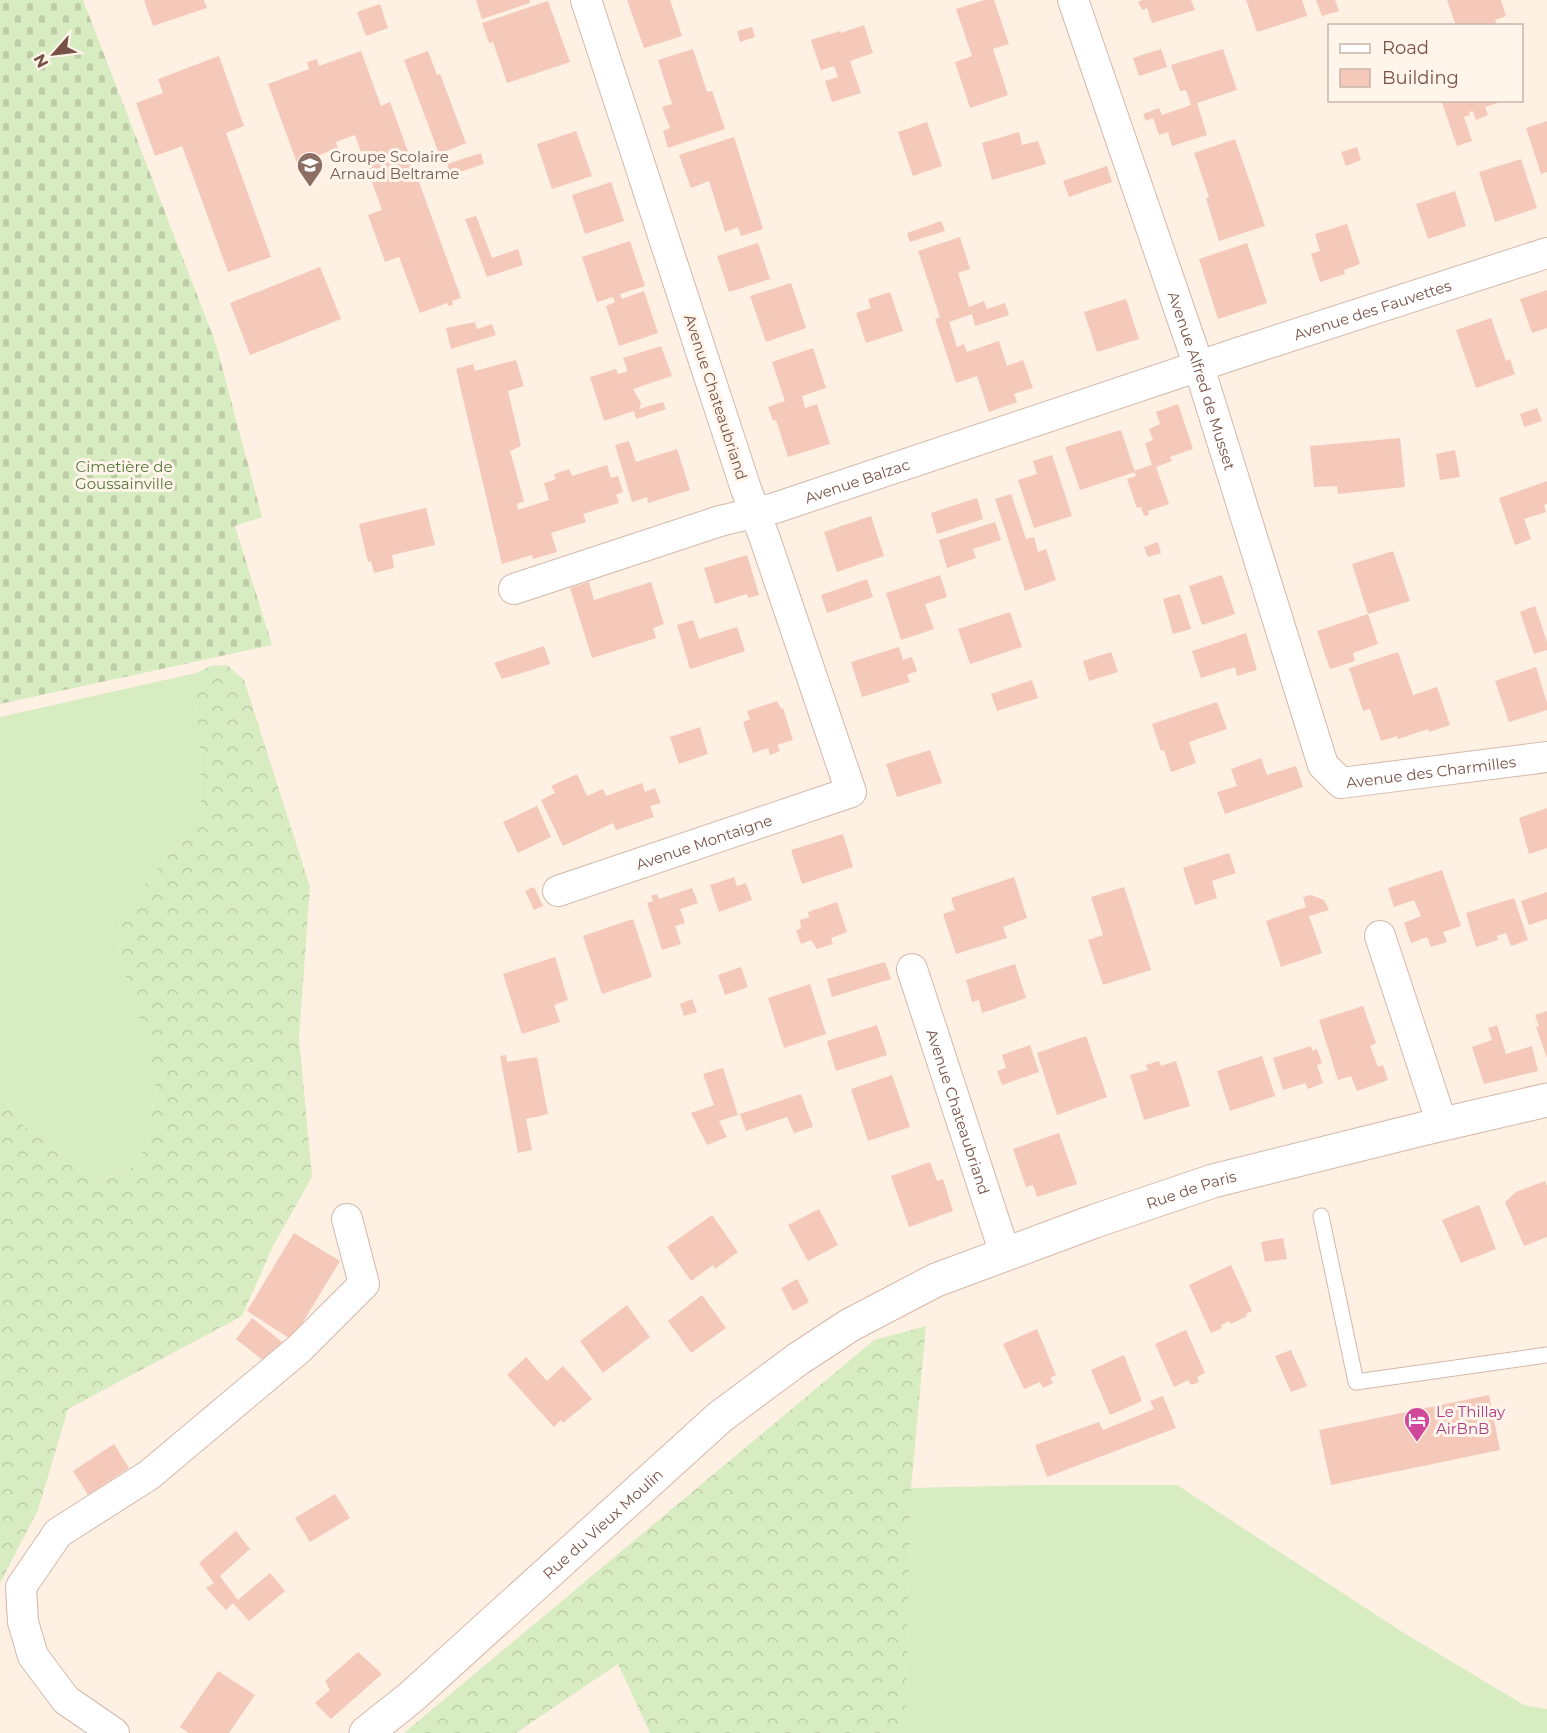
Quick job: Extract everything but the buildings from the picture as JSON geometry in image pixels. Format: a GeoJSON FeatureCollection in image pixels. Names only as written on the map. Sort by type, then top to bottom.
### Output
{"type":"FeatureCollection","features":[{"type":"Feature","properties":{"kind":"street","name":"Avenue Chateaubriand"},"geometry":{"type":"LineString","coordinates":[[586,0],[755,513],[852,792]]}},
{"type":"Feature","properties":{"kind":"street","name":"Avenue Alfred de Musset"},"geometry":{"type":"LineString","coordinates":[[1073,0],[1199,367],[1323,765]]}},
{"type":"Feature","properties":{"kind":"street","name":"Avenue des Fauvettes"},"geometry":{"type":"LineString","coordinates":[[1199,367],[1547,253]]}},
{"type":"Feature","properties":{"kind":"street","name":"Avenue Balzac"},"geometry":{"type":"LineString","coordinates":[[514,589],[720,521],[755,513],[1199,367]]}},
{"type":"Feature","properties":{"kind":"street","name":"Avenue des Charmilles"},"geometry":{"type":"LineString","coordinates":[[1323,765],[1341,783],[1547,757]]}},
{"type":"Feature","properties":{"kind":"street","name":"Avenue Montaigne"},"geometry":{"type":"LineString","coordinates":[[558,891],[852,792]]}},
{"type":"Feature","properties":{"kind":"street"},"geometry":{"type":"LineString","coordinates":[[1380,936],[1442,1124]]}},
{"type":"Feature","properties":{"kind":"street","name":"Avenue Chateaubriand"},"geometry":{"type":"LineString","coordinates":[[912,969],[1005,1254]]}},
{"type":"Feature","properties":{"kind":"street","name":"Rue de Paris"},"geometry":{"type":"LineString","coordinates":[[850,1325],[936,1280],[1095,1221],[1213,1181],[1547,1100]]}},
{"type":"Feature","properties":{"kind":"street"},"geometry":{"type":"LineString","coordinates":[[114,1733],[66,1700],[33,1656],[23,1622],[21,1587],[58,1533],[149,1475],[299,1349],[364,1284],[347,1219]]}},
{"type":"Feature","properties":{"kind":"street","name":"Rue du Vieux Moulin"},"geometry":{"type":"LineString","coordinates":[[366,1733],[410,1698],[720,1417],[798,1359],[850,1325]]}},
{"type":"Feature","properties":{"kind":"lane"},"geometry":{"type":"LineString","coordinates":[[1321,1216],[1356,1382],[1547,1355]]}},
{"type":"Feature","properties":{"kind":"green space","name":"Cimetière de Goussainville"},"geometry":{"type":"Polygon","coordinates":[[[0,0],[83,0],[216,344],[262,517],[235,526],[272,645],[0,704],[0,0]]]}},
{"type":"Feature","properties":{"kind":"green space"},"geometry":{"type":"Polygon","coordinates":[[[227,665],[244,680],[310,887],[299,1038],[312,1177],[273,1246],[242,1316],[68,1409],[38,1510],[0,1583],[0,1093],[22,1124],[94,1179],[127,1174],[146,1146],[157,1079],[131,989],[117,954],[120,914],[201,817],[200,737],[192,693],[196,673],[211,666],[227,665]]]}},
{"type":"Feature","properties":{"kind":"green space"},"geometry":{"type":"Polygon","coordinates":[[[196,673],[192,693],[200,737],[201,817],[120,914],[117,954],[131,989],[157,1079],[146,1146],[127,1174],[94,1179],[22,1124],[0,1093],[0,717],[196,673]]]}},
{"type":"Feature","properties":{"kind":"green space"},"geometry":{"type":"Polygon","coordinates":[[[926,1326],[911,1488],[905,1733],[650,1733],[618,1664],[516,1733],[404,1733],[874,1340],[926,1326]]]}},
{"type":"Feature","properties":{"kind":"green space"},"geometry":{"type":"Polygon","coordinates":[[[1177,1485],[1404,1633],[1524,1705],[1547,1709],[1547,1733],[905,1733],[911,1488],[1177,1485]]]}},
{"type":"Feature","properties":{"kind":"place","name":"Groupe Scolaire Arnaud Beltrame"},"geometry":{"type":"Point","coordinates":[310,188]}},
{"type":"Feature","properties":{"kind":"place","name":"Le Thillay AirBnB"},"geometry":{"type":"Point","coordinates":[1417,1443]}}]}
